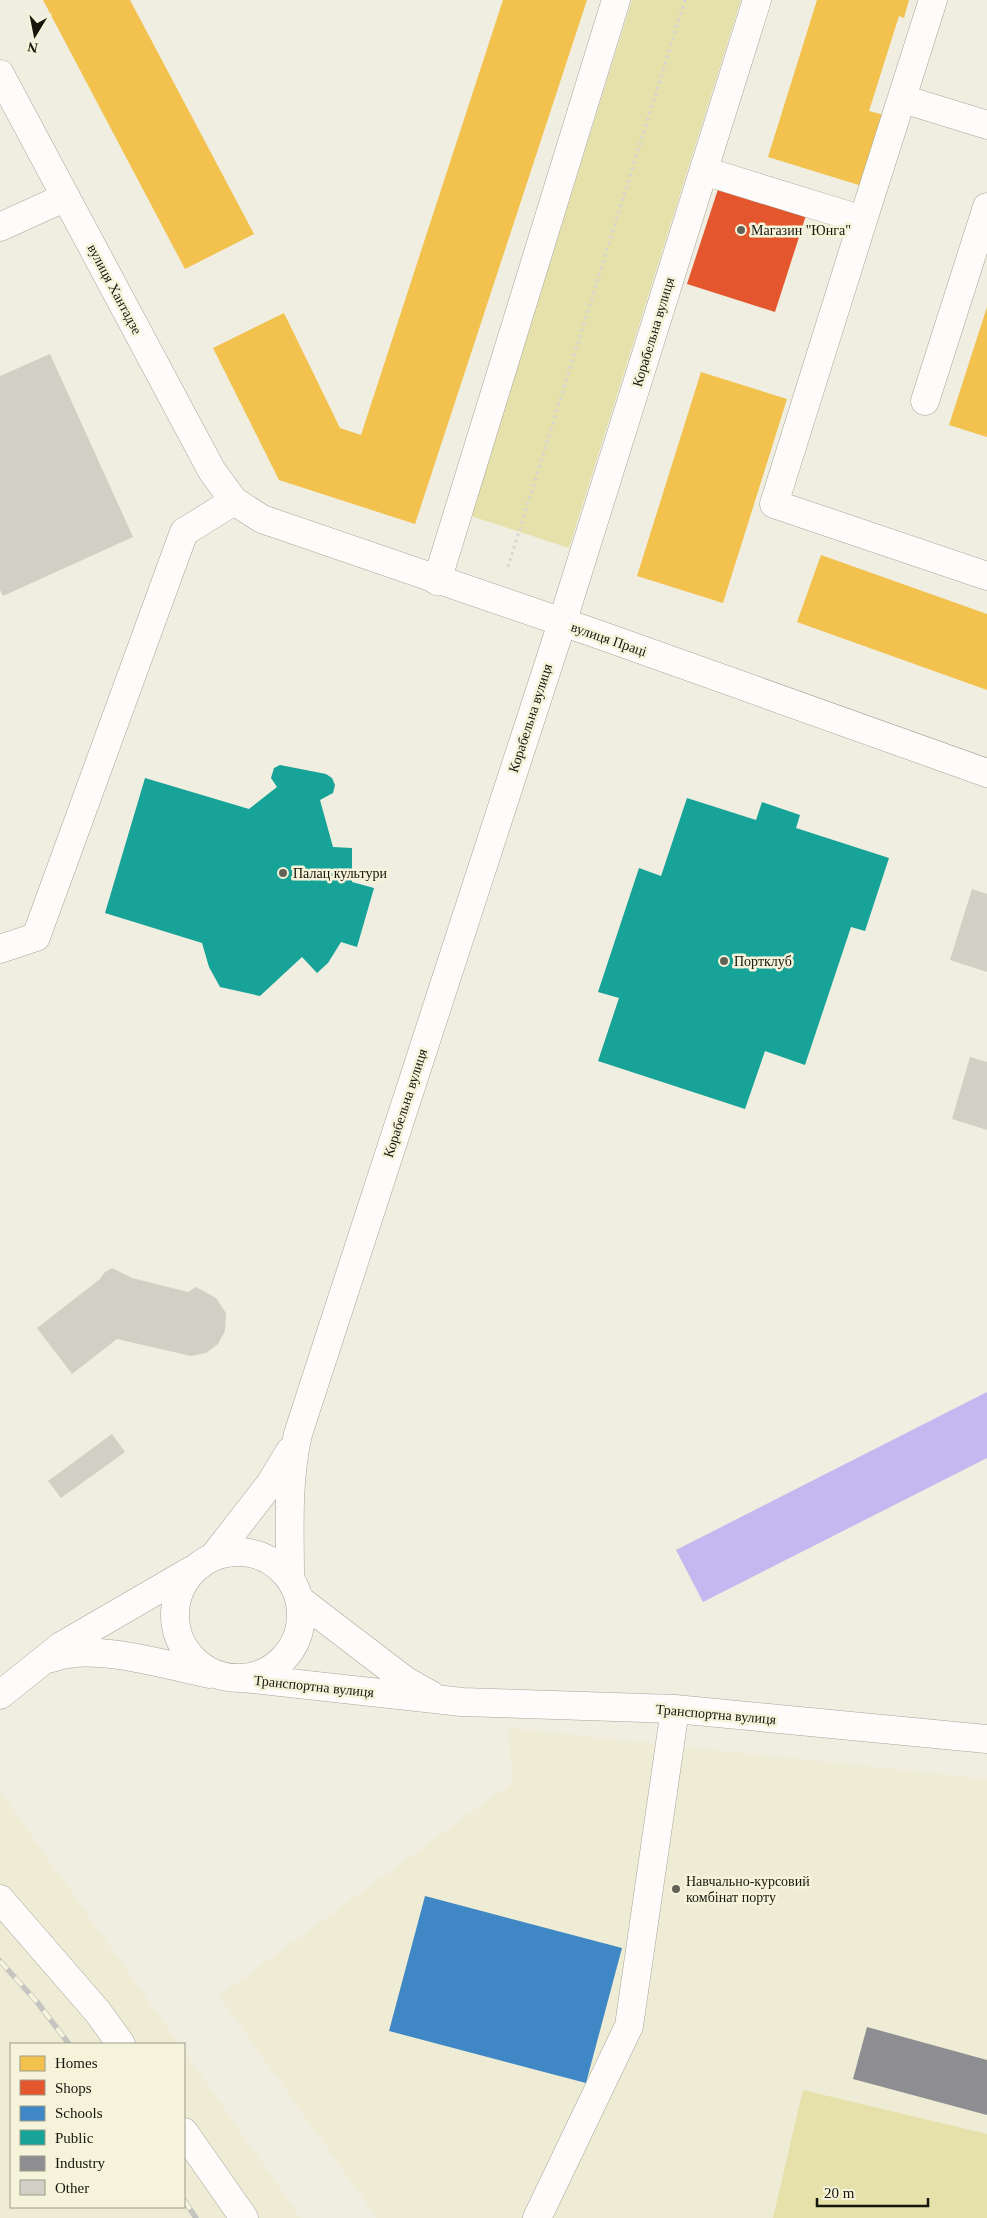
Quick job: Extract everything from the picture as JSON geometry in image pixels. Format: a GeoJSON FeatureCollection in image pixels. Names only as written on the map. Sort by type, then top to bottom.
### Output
{"type":"FeatureCollection","features":[{"type":"Feature","properties":{"kind":"street"},"geometry":{"type":"LineString","coordinates":[[437,581],[616,0]]}},
{"type":"Feature","properties":{"kind":"street","name":"Корабельна вулиця"},"geometry":{"type":"LineString","coordinates":[[298,1434],[562,623],[757,0]]}},
{"type":"Feature","properties":{"kind":"street"},"geometry":{"type":"LineString","coordinates":[[933,0],[774,504],[987,576]]}},
{"type":"Feature","properties":{"kind":"street","name":"вулиця Хантадзе"},"geometry":{"type":"LineString","coordinates":[[0,74],[212,471],[234,501]]}},
{"type":"Feature","properties":{"kind":"street"},"geometry":{"type":"LineString","coordinates":[[903,99],[987,125]]}},
{"type":"Feature","properties":{"kind":"street"},"geometry":{"type":"LineString","coordinates":[[704,171],[863,220]]}},
{"type":"Feature","properties":{"kind":"street"},"geometry":{"type":"LineString","coordinates":[[0,227],[66,197]]}},
{"type":"Feature","properties":{"kind":"street"},"geometry":{"type":"LineString","coordinates":[[925,400],[987,207]]}},
{"type":"Feature","properties":{"kind":"street"},"geometry":{"type":"LineString","coordinates":[[0,949],[36,937],[184,532],[234,501]]}},
{"type":"Feature","properties":{"kind":"street","name":"вулиця Праці"},"geometry":{"type":"LineString","coordinates":[[234,501],[262,518],[987,773]]}},
{"type":"Feature","properties":{"kind":"street"},"geometry":{"type":"LineString","coordinates":[[298,1434],[292,1460],[290,1483],[295,1590],[301,1622],[294,1645],[281,1662],[264,1673],[233,1677],[198,1664],[185,1650],[177,1633],[174,1609],[181,1586],[204,1562],[270,1484],[298,1434]]}},
{"type":"Feature","properties":{"kind":"street"},"geometry":{"type":"LineString","coordinates":[[0,1695],[36,1664],[61,1646],[204,1562],[236,1551],[254,1553],[278,1565],[295,1590]]}},
{"type":"Feature","properties":{"kind":"street","name":"Транспортна вулиця"},"geometry":{"type":"LineString","coordinates":[[295,1590],[406,1682],[444,1700]]}},
{"type":"Feature","properties":{"kind":"street","name":"Транспортна вулиця"},"geometry":{"type":"LineString","coordinates":[[36,1664],[65,1653],[97,1652],[233,1677],[444,1700],[675,1709],[987,1739]]}},
{"type":"Feature","properties":{"kind":"street"},"geometry":{"type":"LineString","coordinates":[[537,2218],[629,2026],[675,1709]]}},
{"type":"Feature","properties":{"kind":"street"},"geometry":{"type":"LineString","coordinates":[[0,1899],[97,2011],[120,2043]]}},
{"type":"Feature","properties":{"kind":"street"},"geometry":{"type":"LineString","coordinates":[[185,2133],[244,2218]]}},
{"type":"Feature","properties":{"kind":"path"},"geometry":{"type":"LineString","coordinates":[[498,601],[685,0]]}},
{"type":"Feature","properties":{"kind":"shaded area"},"geometry":{"type":"Polygon","coordinates":[[[632,0],[741,0],[569,548],[471,516],[632,0]]]}},
{"type":"Feature","properties":{"kind":"shaded area"},"geometry":{"type":"Polygon","coordinates":[[[987,1392],[987,1458],[703,1602],[676,1550],[987,1392]]]}},
{"type":"Feature","properties":{"kind":"shaded area","name":"Навчально-курсовий комбінат порту"},"geometry":{"type":"Polygon","coordinates":[[[508,1728],[987,1779],[987,2218],[377,2218],[219,1996],[513,1782],[508,1728]]]}},
{"type":"Feature","properties":{"kind":"shaded area"},"geometry":{"type":"Polygon","coordinates":[[[0,1791],[178,2043],[10,2043],[10,2208],[185,2208],[185,2052],[301,2218],[0,2218],[0,1791]]]}},
{"type":"Feature","properties":{"kind":"shaded area"},"geometry":{"type":"Polygon","coordinates":[[[803,2090],[987,2134],[987,2218],[773,2218],[803,2090]]]}},
{"type":"Feature","properties":{"kind":"building: Homes"},"geometry":{"type":"Polygon","coordinates":[[[43,0],[130,0],[254,234],[185,269],[43,0]]]}},
{"type":"Feature","properties":{"kind":"building: Homes"},"geometry":{"type":"Polygon","coordinates":[[[503,0],[587,0],[415,524],[279,480],[213,348],[284,313],[340,428],[361,435],[503,0]]]}},
{"type":"Feature","properties":{"kind":"building: Homes"},"geometry":{"type":"Polygon","coordinates":[[[817,0],[909,0],[904,18],[899,16],[869,111],[884,115],[862,186],[768,157],[817,0]]]}},
{"type":"Feature","properties":{"kind":"building: Homes"},"geometry":{"type":"Polygon","coordinates":[[[987,307],[987,437],[949,425],[987,307]]]}},
{"type":"Feature","properties":{"kind":"building: Homes"},"geometry":{"type":"Polygon","coordinates":[[[701,372],[787,399],[723,603],[637,576],[701,372]]]}},
{"type":"Feature","properties":{"kind":"building: Homes"},"geometry":{"type":"Polygon","coordinates":[[[821,555],[987,614],[987,690],[797,622],[821,555]]]}},
{"type":"Feature","properties":{"kind":"building: Shops"},"geometry":{"type":"Polygon","coordinates":[[[721,180],[808,209],[775,312],[687,284],[721,180]]]}},
{"type":"Feature","properties":{"kind":"building: Schools"},"geometry":{"type":"Polygon","coordinates":[[[425,1896],[622,1948],[586,2083],[389,2031],[425,1896]]]}},
{"type":"Feature","properties":{"kind":"building: Public"},"geometry":{"type":"Polygon","coordinates":[[[280,765],[326,774],[332,778],[335,785],[333,793],[320,800],[333,847],[352,848],[352,882],[374,888],[357,947],[341,942],[328,963],[317,973],[302,957],[260,996],[220,987],[209,967],[202,943],[105,913],[145,778],[249,809],[277,787],[271,778],[274,768],[280,765]]]}},
{"type":"Feature","properties":{"kind":"building: Public","name":"Портклуб"},"geometry":{"type":"Polygon","coordinates":[[[687,798],[756,820],[762,802],[800,815],[796,828],[889,858],[865,931],[851,927],[805,1065],[765,1051],[745,1109],[598,1061],[619,998],[598,992],[639,868],[661,876],[687,798]]]}},
{"type":"Feature","properties":{"kind":"building: Industry"},"geometry":{"type":"Polygon","coordinates":[[[867,2027],[987,2060],[987,2115],[853,2079],[867,2027]]]}},
{"type":"Feature","properties":{"kind":"building: Other"},"geometry":{"type":"Polygon","coordinates":[[[50,354],[133,537],[3,596],[0,590],[0,376],[50,354]]]}},
{"type":"Feature","properties":{"kind":"building: Other"},"geometry":{"type":"Polygon","coordinates":[[[972,889],[987,894],[987,972],[950,960],[972,889]]]}},
{"type":"Feature","properties":{"kind":"building: Other"},"geometry":{"type":"Polygon","coordinates":[[[970,1057],[987,1062],[987,1130],[952,1119],[970,1057]]]}},
{"type":"Feature","properties":{"kind":"building: Other"},"geometry":{"type":"Polygon","coordinates":[[[112,1268],[132,1278],[188,1292],[196,1287],[216,1298],[226,1313],[225,1331],[218,1344],[206,1353],[191,1356],[117,1339],[72,1374],[37,1328],[112,1268]]]}},
{"type":"Feature","properties":{"kind":"building: Other"},"geometry":{"type":"Polygon","coordinates":[[[112,1434],[125,1452],[61,1498],[48,1481],[112,1434]]]}},
{"type":"Feature","properties":{"kind":"railway"},"geometry":{"type":"LineString","coordinates":[[0,1961],[37,2002],[68,2043]]}},
{"type":"Feature","properties":{"kind":"railway"},"geometry":{"type":"LineString","coordinates":[[185,2202],[196,2218]]}},
{"type":"Feature","properties":{"kind":"place","name":"Магазин \"Юнга\""},"geometry":{"type":"Point","coordinates":[741,230]}},
{"type":"Feature","properties":{"kind":"place","name":"Палац культури"},"geometry":{"type":"Point","coordinates":[283,873]}},
{"type":"Feature","properties":{"kind":"place","name":"Портклуб"},"geometry":{"type":"Point","coordinates":[724,961]}},
{"type":"Feature","properties":{"kind":"place","name":"Навчально-курсовий комбінат порту"},"geometry":{"type":"Point","coordinates":[676,1889]}}]}
